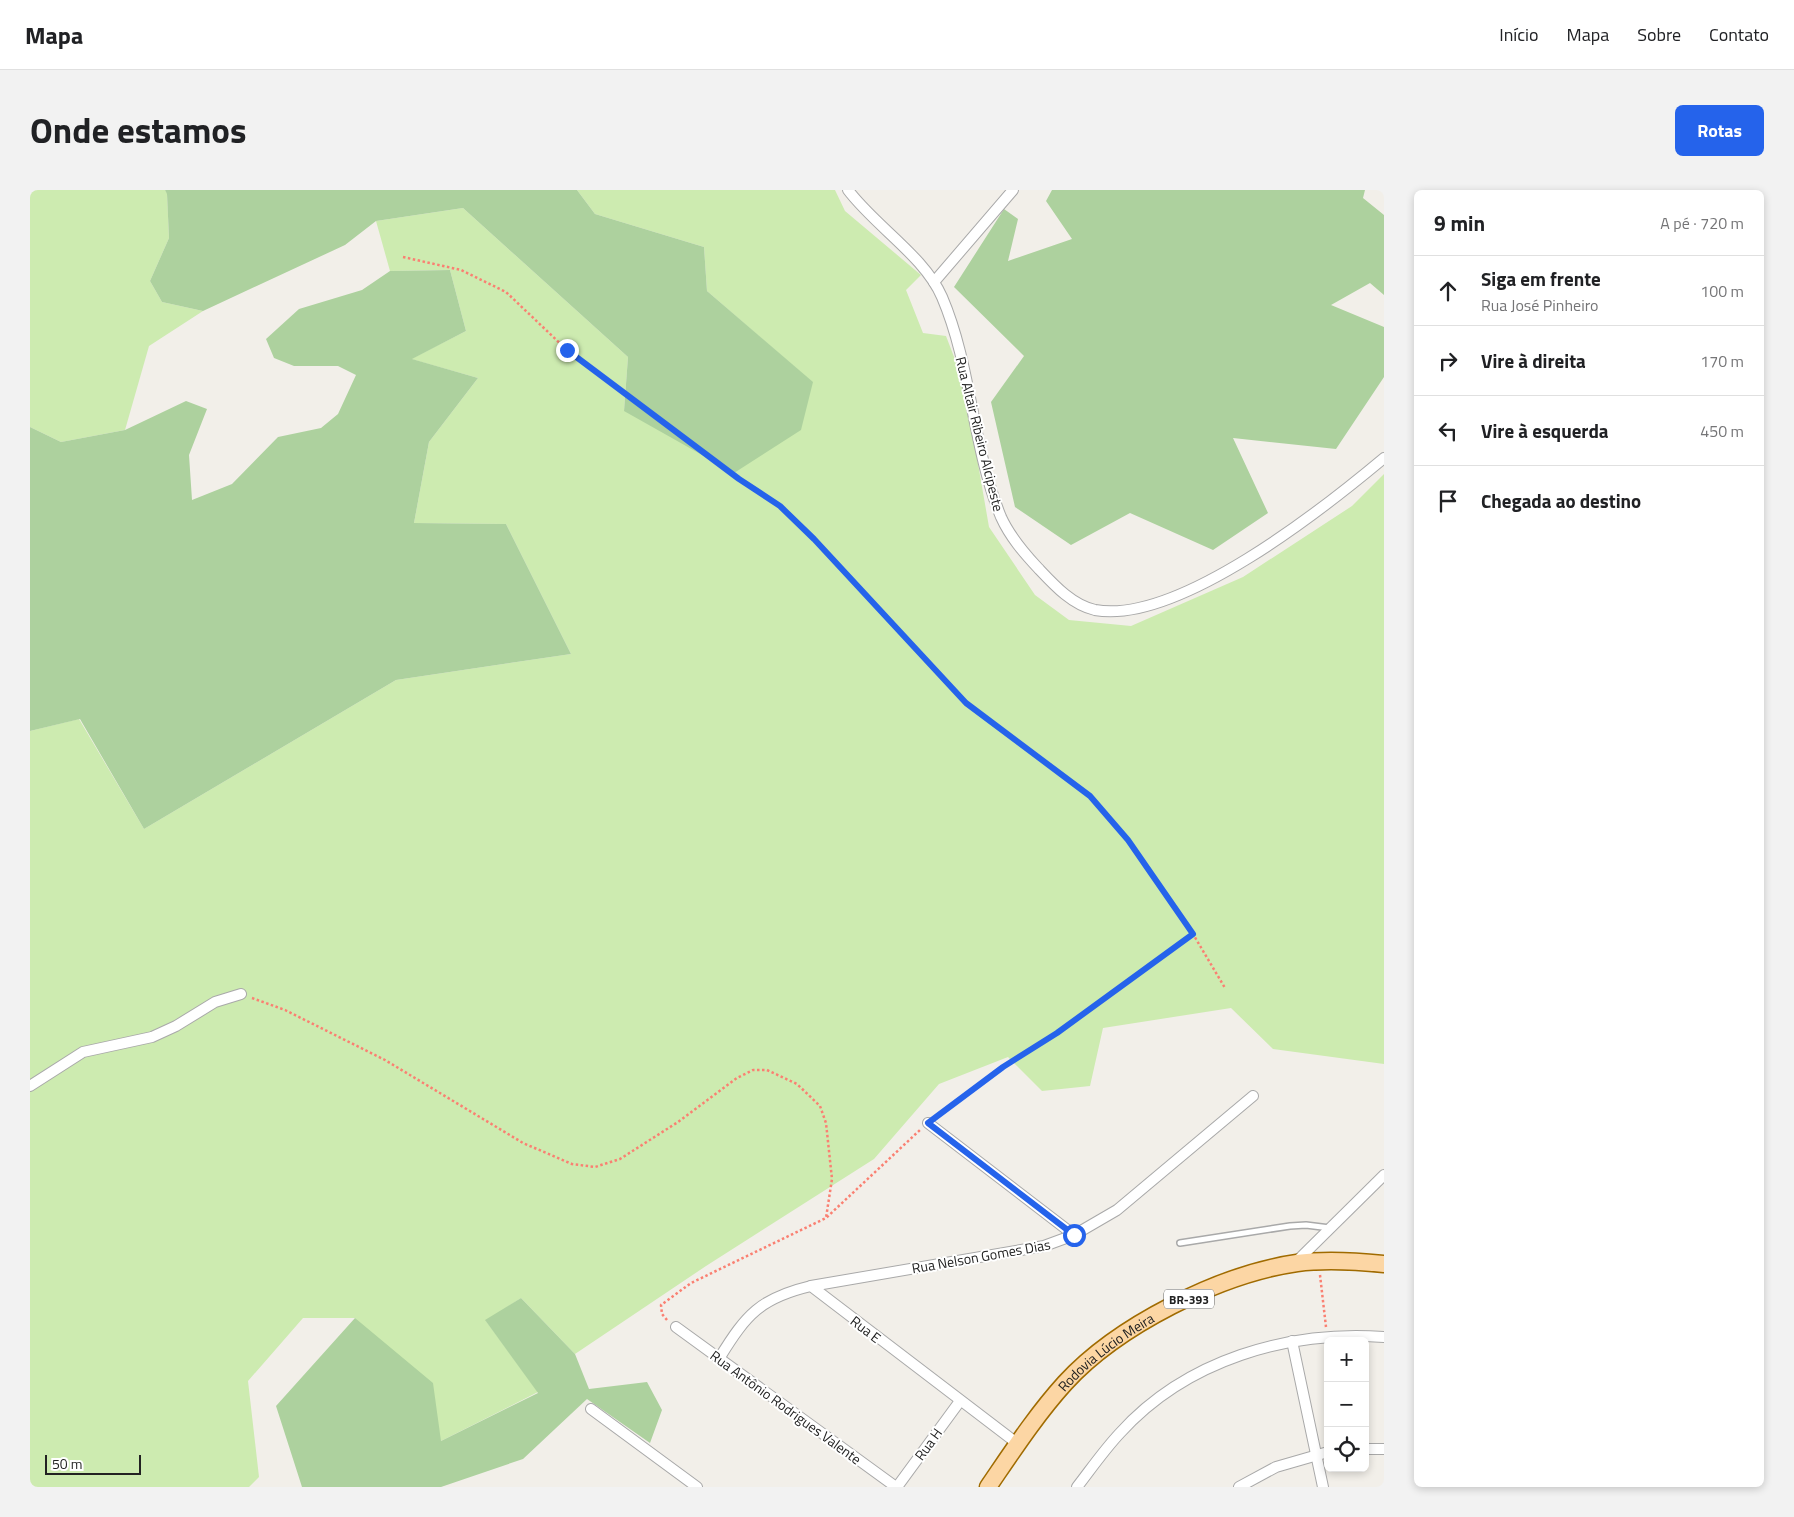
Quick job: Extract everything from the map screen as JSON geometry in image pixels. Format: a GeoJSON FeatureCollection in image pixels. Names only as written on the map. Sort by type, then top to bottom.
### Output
{"type":"FeatureCollection","features":[{"type":"Feature","properties":{"kind":"main road","name":"Rodovia Lúcio Meira"},"geometry":{"type":"LineString","coordinates":[[988,1487],[1065,1383],[1102,1349],[1133,1326],[1204,1292],[1267,1270],[1295,1264],[1318,1262],[1384,1264]]}},
{"type":"Feature","properties":{"kind":"street","name":"Rua Altair Ribeiro Alcipeste"},"geometry":{"type":"LineString","coordinates":[[848,190],[874,222],[919,262],[934,282],[948,314],[988,477],[1002,518],[1010,535],[1045,576],[1077,603],[1093,610],[1130,610],[1148,606],[1200,584],[1234,567],[1344,492],[1384,458]]}},
{"type":"Feature","properties":{"kind":"street"},"geometry":{"type":"LineString","coordinates":[[934,282],[1012,190]]}},
{"type":"Feature","properties":{"kind":"street"},"geometry":{"type":"LineString","coordinates":[[30,1086],[83,1052],[152,1037],[176,1026],[215,1002],[241,994]]}},
{"type":"Feature","properties":{"kind":"street","name":"Rua Nelson Gomes Dias"},"geometry":{"type":"LineString","coordinates":[[811,1286],[1044,1246],[1074,1235],[1118,1210],[1253,1096]]}},
{"type":"Feature","properties":{"kind":"street"},"geometry":{"type":"LineString","coordinates":[[928,1123],[1074,1235]]}},
{"type":"Feature","properties":{"kind":"street"},"geometry":{"type":"LineString","coordinates":[[1295,1264],[1384,1175]]}},
{"type":"Feature","properties":{"kind":"street"},"geometry":{"type":"LineString","coordinates":[[720,1357],[739,1327],[753,1312],[784,1294],[811,1286]]}},
{"type":"Feature","properties":{"kind":"street","name":"Rua E"},"geometry":{"type":"LineString","coordinates":[[811,1286],[1018,1444]]}},
{"type":"Feature","properties":{"kind":"street","name":"Rua Antônio Rodrigues Valente"},"geometry":{"type":"LineString","coordinates":[[676,1327],[720,1357],[896,1487]]}},
{"type":"Feature","properties":{"kind":"street"},"geometry":{"type":"LineString","coordinates":[[1077,1487],[1120,1432],[1164,1395],[1186,1381],[1225,1361],[1265,1347],[1292,1341],[1328,1336],[1384,1337]]}},
{"type":"Feature","properties":{"kind":"street"},"geometry":{"type":"LineString","coordinates":[[1292,1341],[1323,1487]]}},
{"type":"Feature","properties":{"kind":"street","name":"Rua H"},"geometry":{"type":"LineString","coordinates":[[896,1487],[960,1401]]}},
{"type":"Feature","properties":{"kind":"street"},"geometry":{"type":"LineString","coordinates":[[591,1409],[697,1487]]}},
{"type":"Feature","properties":{"kind":"street"},"geometry":{"type":"LineString","coordinates":[[1369,1449],[1384,1449]]}},
{"type":"Feature","properties":{"kind":"street"},"geometry":{"type":"LineString","coordinates":[[1239,1487],[1276,1467],[1324,1453]]}},
{"type":"Feature","properties":{"kind":"lane"},"geometry":{"type":"LineString","coordinates":[[1180,1243],[1290,1226],[1306,1225],[1330,1228]]}},
{"type":"Feature","properties":{"kind":"path"},"geometry":{"type":"LineString","coordinates":[[403,257],[461,270],[506,292],[567,350],[739,479],[780,506],[814,539],[966,703],[1090,796],[1128,840],[1193,934],[1225,988]]}},
{"type":"Feature","properties":{"kind":"path"},"geometry":{"type":"LineString","coordinates":[[676,1327],[665,1318],[660,1310],[660,1305],[667,1299],[691,1283],[826,1218],[928,1123],[1003,1067],[1057,1033],[1193,934]]}},
{"type":"Feature","properties":{"kind":"path"},"geometry":{"type":"LineString","coordinates":[[241,994],[285,1010],[385,1060],[523,1143],[572,1164],[595,1167],[620,1159],[678,1122],[738,1078],[753,1070],[767,1070],[797,1084],[820,1106],[826,1123],[832,1179],[826,1218]]}},
{"type":"Feature","properties":{"kind":"path"},"geometry":{"type":"LineString","coordinates":[[1318,1262],[1328,1336]]}},
{"type":"Feature","properties":{"kind":"green space"},"geometry":{"type":"Polygon","coordinates":[[[30,190],[165,190],[167,193],[169,238],[150,281],[162,302],[203,311],[149,346],[125,430],[61,442],[30,427],[30,190]]]}},
{"type":"Feature","properties":{"kind":"green space"},"geometry":{"type":"Polygon","coordinates":[[[165,190],[577,190],[595,214],[704,247],[707,291],[813,382],[801,430],[734,473],[624,411],[628,357],[463,208],[376,221],[345,245],[203,311],[162,302],[150,281],[169,238],[167,194],[165,190]]]}},
{"type":"Feature","properties":{"kind":"green space"},"geometry":{"type":"Polygon","coordinates":[[[577,190],[835,190],[845,211],[921,275],[906,290],[923,333],[946,336],[964,383],[989,527],[1035,595],[1069,620],[1131,626],[1243,577],[1352,506],[1384,474],[1384,1064],[1273,1049],[1231,1008],[1103,1028],[1090,1086],[1042,1091],[1008,1057],[939,1084],[874,1159],[706,1266],[575,1354],[521,1298],[486,1321],[538,1392],[441,1441],[355,1318],[303,1318],[248,1381],[259,1477],[249,1487],[30,1487],[30,731],[79,719],[144,829],[396,680],[571,654],[506,524],[414,523],[429,442],[478,378],[411,359],[466,331],[450,270],[390,271],[376,221],[463,208],[628,357],[624,411],[812,382],[707,291],[704,247],[595,214],[577,190]]]}},
{"type":"Feature","properties":{"kind":"green space"},"geometry":{"type":"Polygon","coordinates":[[[1052,190],[1365,190],[1363,198],[1384,215],[1384,295],[1370,283],[1331,305],[1384,327],[1384,377],[1336,449],[1233,438],[1268,513],[1213,550],[1130,513],[1071,545],[1015,507],[991,402],[1024,356],[954,287],[1004,209],[1018,219],[1008,261],[1072,239],[1046,201],[1052,190]]]}},
{"type":"Feature","properties":{"kind":"green space"},"geometry":{"type":"Polygon","coordinates":[[[450,270],[466,331],[412,359],[478,378],[429,442],[414,523],[506,524],[571,654],[396,680],[144,829],[80,719],[30,731],[30,427],[61,442],[125,430],[186,401],[207,409],[189,455],[192,500],[232,484],[278,437],[321,428],[338,414],[356,375],[338,366],[294,366],[274,358],[266,339],[299,309],[362,290],[390,271],[450,270]]]}},
{"type":"Feature","properties":{"kind":"green space"},"geometry":{"type":"Polygon","coordinates":[[[521,1298],[575,1354],[589,1389],[647,1382],[662,1410],[650,1443],[587,1399],[523,1459],[441,1487],[302,1487],[276,1406],[355,1318],[433,1383],[441,1441],[538,1393],[485,1320],[521,1298]]]}},
{"type":"Feature","properties":{"kind":"route"},"geometry":{"type":"LineString","coordinates":[[567,350],[739,479],[780,506],[814,539],[966,703],[1065,775],[1090,796],[1128,840],[1193,934],[1057,1033],[1003,1067],[928,1123],[1074,1235]]}}]}
